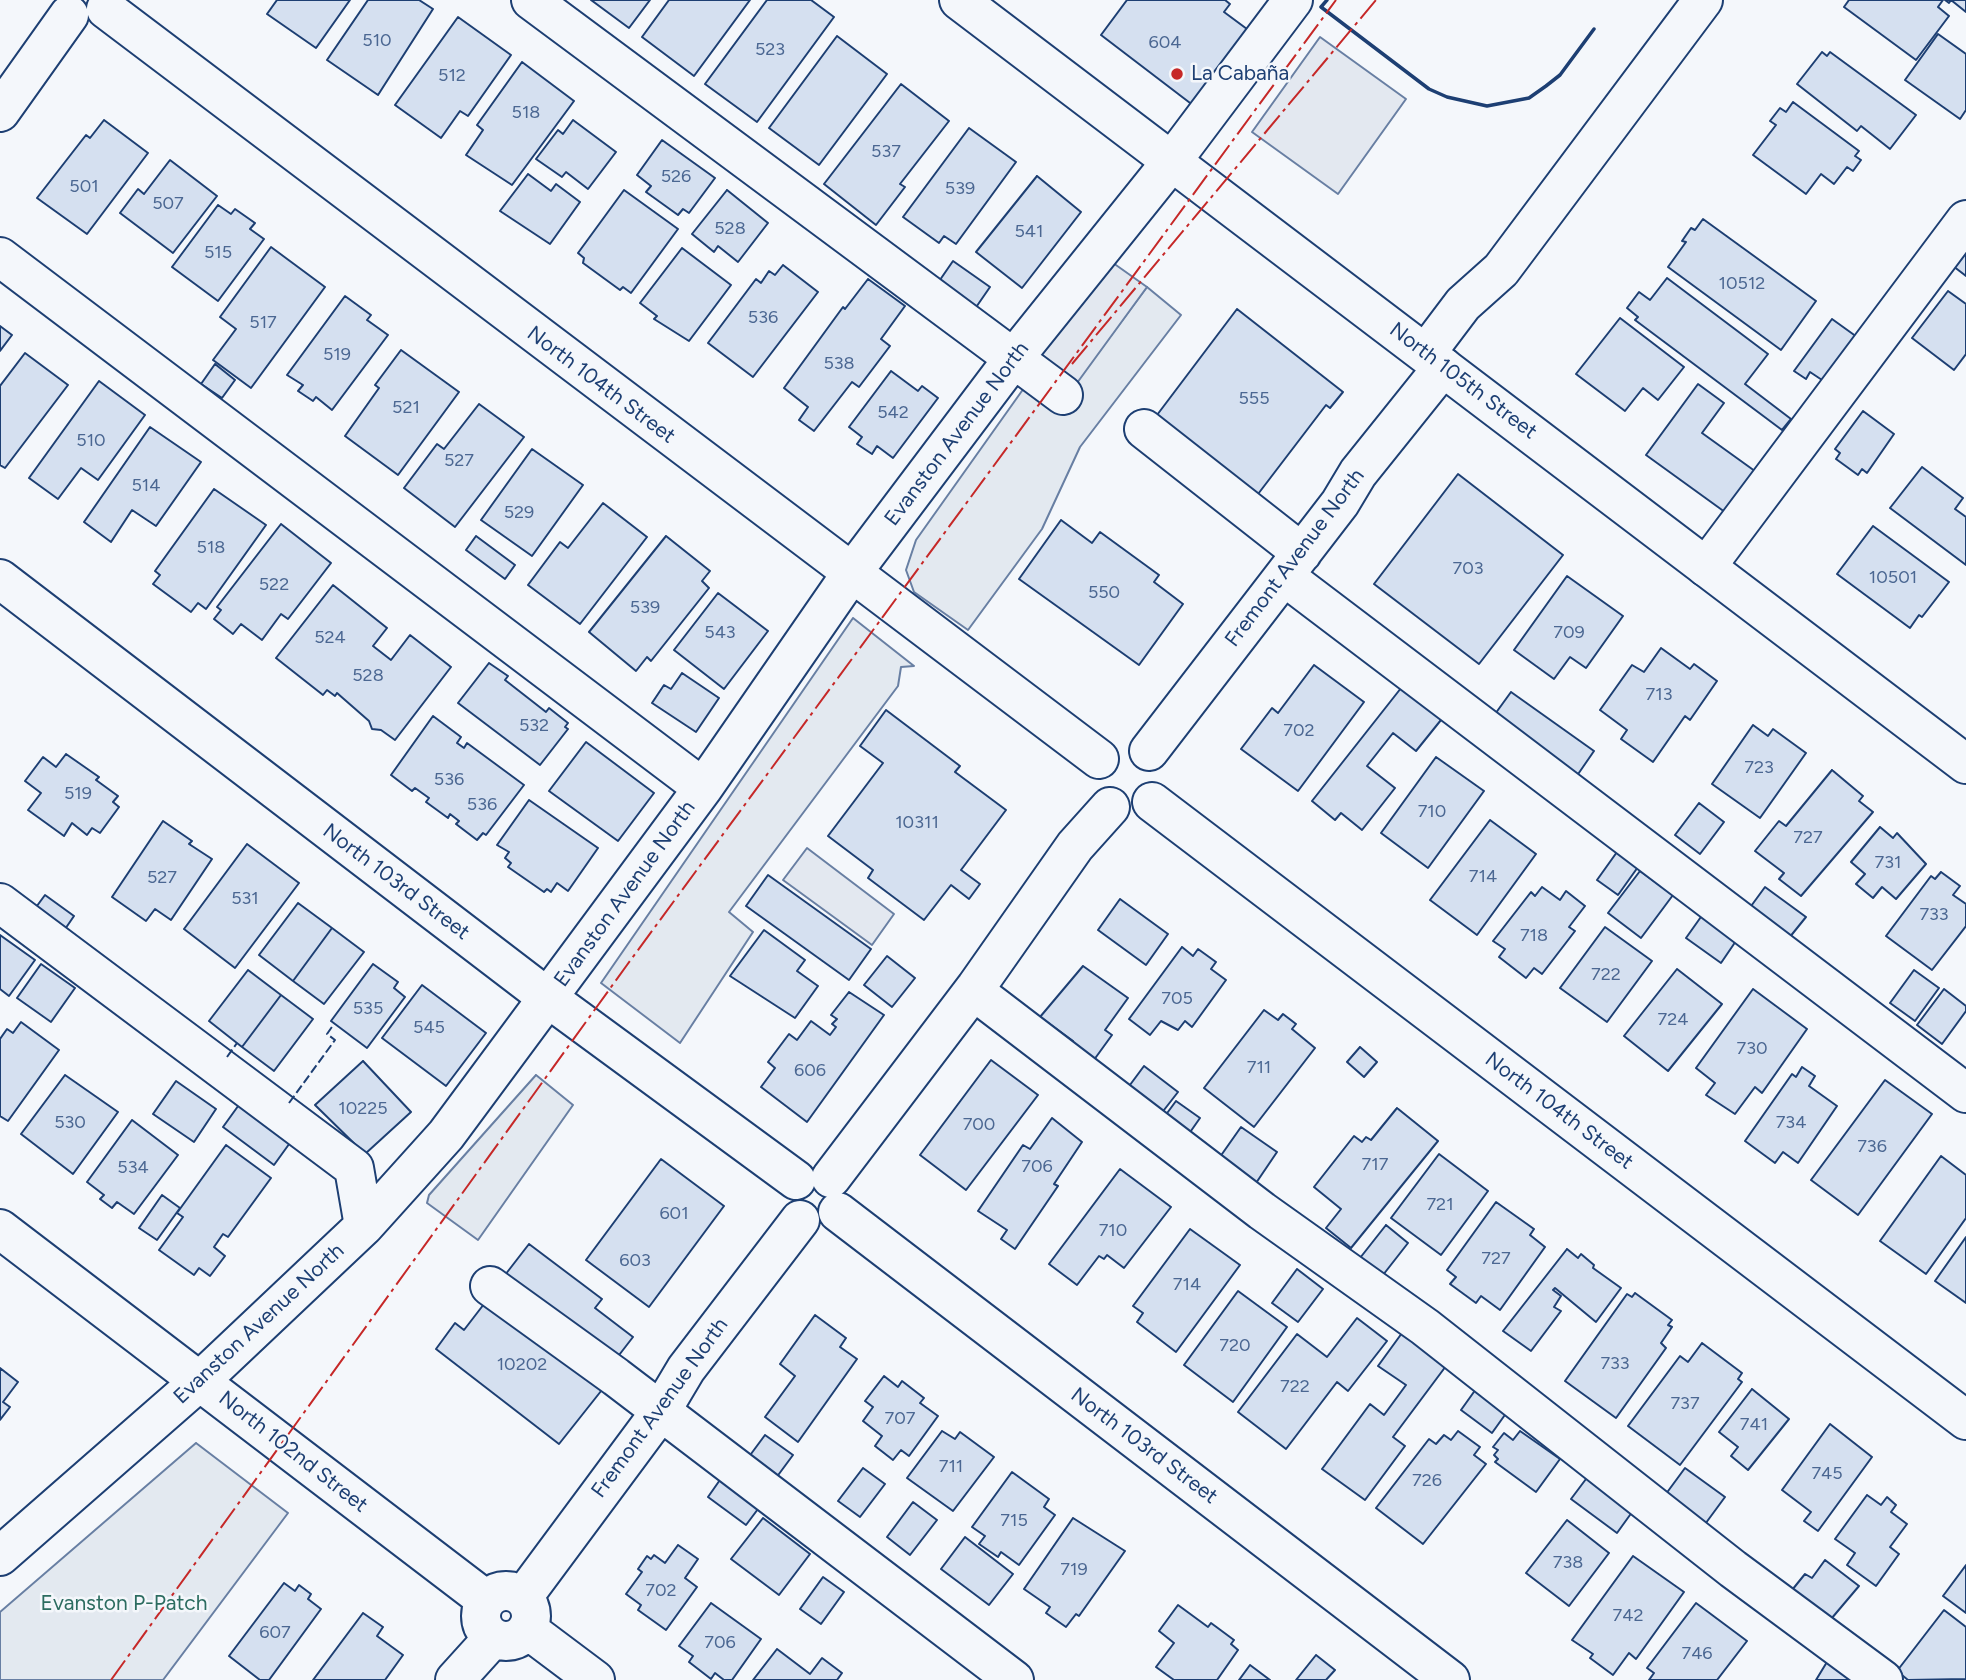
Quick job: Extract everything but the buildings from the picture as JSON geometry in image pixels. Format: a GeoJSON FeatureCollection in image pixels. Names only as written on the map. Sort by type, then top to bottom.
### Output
{"type":"FeatureCollection","features":[{"type":"Feature","properties":{"kind":"street"},"geometry":{"type":"LineString","coordinates":[[531,0],[1063,395]]}},
{"type":"Feature","properties":{"kind":"street","name":"North 105th Street"},"geometry":{"type":"LineString","coordinates":[[959,0],[1706,567],[1962,753]]}},
{"type":"Feature","properties":{"kind":"street","name":"Evanston Avenue North"},"geometry":{"type":"LineString","coordinates":[[0,1556],[201,1381],[364,1226],[446,1135],[703,788],[851,574],[1013,359],[1172,161],[1293,0]]}},
{"type":"Feature","properties":{"kind":"street","name":"Fremont Avenue North"},"geometry":{"type":"LineString","coordinates":[[1149,751],[1340,503],[1434,360],[1463,304],[1501,270],[1703,0]]}},
{"type":"Feature","properties":{"kind":"street"},"geometry":{"type":"LineString","coordinates":[[0,112],[86,6]]}},
{"type":"Feature","properties":{"kind":"street","name":"North 104th Street"},"geometry":{"type":"LineString","coordinates":[[86,6],[1099,759]]}},
{"type":"Feature","properties":{"kind":"street"},"geometry":{"type":"LineString","coordinates":[[1706,567],[1966,220]]}},
{"type":"Feature","properties":{"kind":"street"},"geometry":{"type":"LineString","coordinates":[[0,257],[703,788]]}},
{"type":"Feature","properties":{"kind":"street"},"geometry":{"type":"LineString","coordinates":[[1144,429],[1293,564],[1966,1093]]}},
{"type":"Feature","properties":{"kind":"street","name":"North 103rd Street"},"geometry":{"type":"LineString","coordinates":[[0,579],[548,998],[822,1190],[1450,1680]]}},
{"type":"Feature","properties":{"kind":"street"},"geometry":{"type":"LineString","coordinates":[[1132,743],[1149,751],[1158,764],[1161,775],[1161,786],[1152,802],[1138,811],[1127,813],[1110,807],[1098,797],[1093,776],[1099,759],[1109,748],[1132,743]]}},
{"type":"Feature","properties":{"kind":"street","name":"North 104th Street"},"geometry":{"type":"LineString","coordinates":[[1152,802],[1966,1420]]}},
{"type":"Feature","properties":{"kind":"street"},"geometry":{"type":"LineString","coordinates":[[822,1190],[974,991],[1075,846],[1110,807]]}},
{"type":"Feature","properties":{"kind":"street"},"geometry":{"type":"LineString","coordinates":[[0,903],[354,1168],[364,1226]]}},
{"type":"Feature","properties":{"kind":"street"},"geometry":{"type":"LineString","coordinates":[[974,991],[1262,1211],[1425,1327],[1733,1569],[1882,1680]]}},
{"type":"Feature","properties":{"kind":"street","name":"Fremont Avenue North"},"geometry":{"type":"LineString","coordinates":[[455,1680],[507,1616],[661,1411],[687,1369],[800,1220],[789,1203],[822,1190]]}},
{"type":"Feature","properties":{"kind":"street","name":"North 102nd Street"},"geometry":{"type":"LineString","coordinates":[[0,1228],[507,1616],[595,1680]]}},
{"type":"Feature","properties":{"kind":"street"},"geometry":{"type":"LineString","coordinates":[[490,1286],[661,1411],[1014,1680]]}},
{"type":"Feature","properties":{"kind":"green space"},"geometry":{"type":"Polygon","coordinates":[[[1147,287],[1181,315],[1080,447],[1042,529],[968,630],[914,592],[906,570],[916,540],[1024,388],[1055,411],[1147,287]]]}},
{"type":"Feature","properties":{"kind":"green space"},"geometry":{"type":"Polygon","coordinates":[[[853,618],[914,666],[901,667],[898,686],[729,912],[753,932],[680,1043],[601,983],[853,618]]]}},
{"type":"Feature","properties":{"kind":"green space"},"geometry":{"type":"Polygon","coordinates":[[[536,1075],[573,1105],[478,1240],[427,1203],[429,1195],[536,1075]]]}},
{"type":"Feature","properties":{"kind":"green space","name":"Evanston P-Patch"},"geometry":{"type":"Polygon","coordinates":[[[196,1443],[288,1513],[163,1680],[0,1680],[0,1612],[196,1443]]]}},
{"type":"Feature","properties":{"kind":"shaded area"},"geometry":{"type":"Polygon","coordinates":[[[1320,37],[1406,99],[1338,194],[1252,132],[1320,37]]]}},
{"type":"Feature","properties":{"kind":"shaded area"},"geometry":{"type":"Polygon","coordinates":[[[1099,253],[1147,287],[1077,383],[1026,343],[1099,253]]]}},
{"type":"Feature","properties":{"kind":"shaded area"},"geometry":{"type":"Polygon","coordinates":[[[807,848],[894,914],[872,945],[783,880],[807,848]]]}},
{"type":"Feature","properties":{"kind":"fence"},"geometry":{"type":"LineString","coordinates":[[289,1103],[335,1040],[327,1034],[334,1024]]}},
{"type":"Feature","properties":{"kind":"fence"},"geometry":{"type":"LineString","coordinates":[[227,1057],[237,1043]]}},
{"type":"Feature","properties":{"kind":"wall"},"geometry":{"type":"LineString","coordinates":[[1327,0],[1321,7],[1429,89],[1447,97],[1487,106],[1529,98],[1546,86],[1560,75],[1594,29]]}},
{"type":"Feature","properties":{"kind":"power"},"geometry":{"type":"LineString","coordinates":[[111,1680],[627,965],[1336,0]]}},
{"type":"Feature","properties":{"kind":"power"},"geometry":{"type":"LineString","coordinates":[[1072,364],[1376,0]]}},
{"type":"Feature","properties":{"kind":"place","name":"La Cabaña"},"geometry":{"type":"Point","coordinates":[1177,74]}}]}
